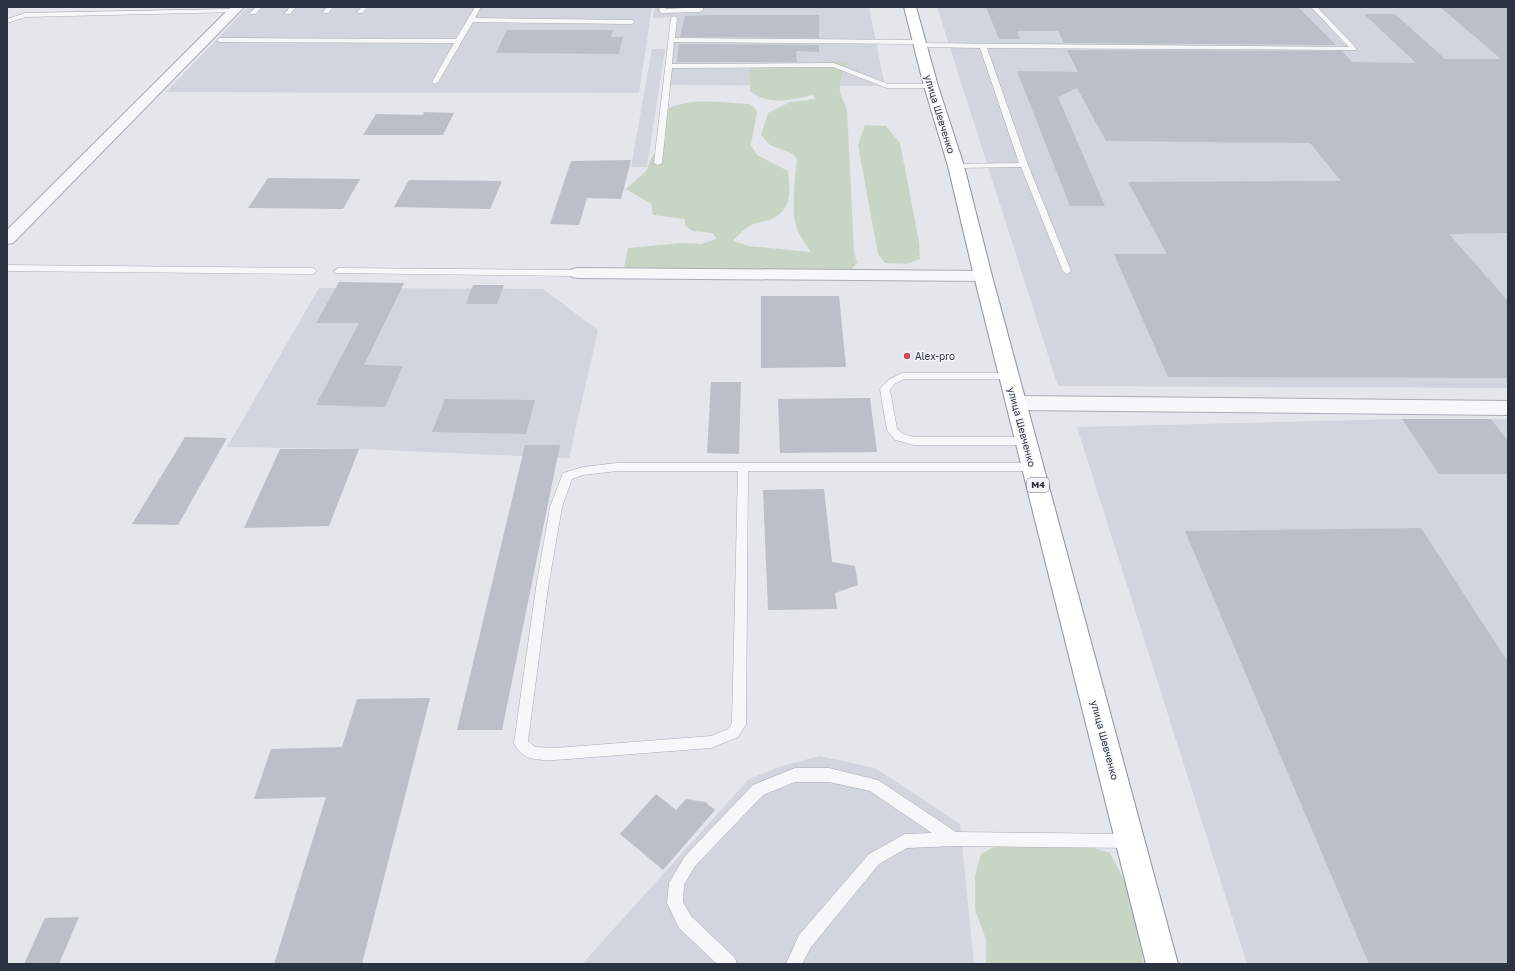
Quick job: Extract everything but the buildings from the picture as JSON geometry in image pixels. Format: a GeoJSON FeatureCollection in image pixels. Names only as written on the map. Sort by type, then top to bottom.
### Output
{"type":"FeatureCollection","features":[{"type":"Feature","properties":{"kind":"highway","name":"улица Шевченко"},"geometry":{"type":"LineString","coordinates":[[910,7],[931,86],[956,166],[983,276],[1162,964]]}},
{"type":"Feature","properties":{"kind":"street"},"geometry":{"type":"LineString","coordinates":[[7,239],[236,9]]}},
{"type":"Feature","properties":{"kind":"street"},"geometry":{"type":"LineString","coordinates":[[578,273],[983,276]]}},
{"type":"Feature","properties":{"kind":"street"},"geometry":{"type":"LineString","coordinates":[[1016,403],[1508,408]]}},
{"type":"Feature","properties":{"kind":"lane"},"geometry":{"type":"LineString","coordinates":[[253,13],[259,7]]}},
{"type":"Feature","properties":{"kind":"lane"},"geometry":{"type":"LineString","coordinates":[[288,12],[292,7]]}},
{"type":"Feature","properties":{"kind":"lane"},"geometry":{"type":"LineString","coordinates":[[360,12],[365,7]]}},
{"type":"Feature","properties":{"kind":"lane"},"geometry":{"type":"LineString","coordinates":[[435,82],[472,20],[478,7]]}},
{"type":"Feature","properties":{"kind":"lane"},"geometry":{"type":"LineString","coordinates":[[663,7],[662,11],[700,10],[700,7]]}},
{"type":"Feature","properties":{"kind":"lane"},"geometry":{"type":"LineString","coordinates":[[671,40],[983,46],[1354,49],[1314,7]]}},
{"type":"Feature","properties":{"kind":"lane"},"geometry":{"type":"LineString","coordinates":[[7,21],[25,15],[236,9]]}},
{"type":"Feature","properties":{"kind":"lane"},"geometry":{"type":"LineString","coordinates":[[658,163],[674,18]]}},
{"type":"Feature","properties":{"kind":"lane"},"geometry":{"type":"LineString","coordinates":[[472,20],[632,22]]}},
{"type":"Feature","properties":{"kind":"lane"},"geometry":{"type":"LineString","coordinates":[[220,40],[459,41]]}},
{"type":"Feature","properties":{"kind":"lane"},"geometry":{"type":"LineString","coordinates":[[983,46],[1024,165],[1067,271]]}},
{"type":"Feature","properties":{"kind":"lane"},"geometry":{"type":"LineString","coordinates":[[668,66],[834,65],[887,86],[931,86]]}},
{"type":"Feature","properties":{"kind":"lane"},"geometry":{"type":"LineString","coordinates":[[956,166],[1024,165]]}},
{"type":"Feature","properties":{"kind":"lane"},"geometry":{"type":"LineString","coordinates":[[7,268],[313,271]]}},
{"type":"Feature","properties":{"kind":"lane"},"geometry":{"type":"LineString","coordinates":[[338,271],[578,273]]}},
{"type":"Feature","properties":{"kind":"lane"},"geometry":{"type":"LineString","coordinates":[[1009,376],[902,376],[891,382],[885,389],[892,430],[900,437],[914,441],[1026,441]]}},
{"type":"Feature","properties":{"kind":"lane"},"geometry":{"type":"LineString","coordinates":[[743,468],[740,724],[733,733],[711,742],[555,754],[532,753],[520,743],[542,588],[556,507],[567,476],[583,471],[617,467],[1033,467]]}},
{"type":"Feature","properties":{"kind":"lane"},"geometry":{"type":"LineString","coordinates":[[729,964],[685,922],[675,903],[677,883],[690,861],[758,790],[795,776],[829,775],[873,785],[954,839]]}},
{"type":"Feature","properties":{"kind":"lane"},"geometry":{"type":"LineString","coordinates":[[794,964],[806,941],[874,859],[905,841],[954,839],[1131,841]]}},
{"type":"Feature","properties":{"kind":"shaded area"},"geometry":{"type":"Polygon","coordinates":[[[248,7],[652,7],[639,93],[166,92],[248,7]]]}},
{"type":"Feature","properties":{"kind":"shaded area"},"geometry":{"type":"Polygon","coordinates":[[[655,7],[869,7],[885,86],[669,85],[677,17],[653,18],[655,7]]]}},
{"type":"Feature","properties":{"kind":"shaded area"},"geometry":{"type":"Polygon","coordinates":[[[937,7],[1508,7],[1508,388],[1058,386],[937,7]]]}},
{"type":"Feature","properties":{"kind":"shaded area"},"geometry":{"type":"Polygon","coordinates":[[[652,49],[665,49],[647,167],[631,167],[652,49]]]}},
{"type":"Feature","properties":{"kind":"shaded area"},"geometry":{"type":"Polygon","coordinates":[[[319,288],[543,289],[598,330],[569,458],[359,449],[227,447],[319,288]]]}},
{"type":"Feature","properties":{"kind":"shaded area"},"geometry":{"type":"Polygon","coordinates":[[[1402,419],[1508,419],[1508,964],[1247,964],[1077,427],[1402,419]]]}},
{"type":"Feature","properties":{"kind":"shaded area"},"geometry":{"type":"Polygon","coordinates":[[[820,756],[875,768],[960,824],[974,964],[582,964],[749,779],[782,766],[820,756]]]}},
{"type":"Feature","properties":{"kind":"green space"},"geometry":{"type":"Polygon","coordinates":[[[841,61],[849,63],[842,76],[840,91],[847,109],[854,252],[857,262],[852,269],[842,272],[645,271],[624,268],[628,248],[682,243],[701,244],[716,239],[713,233],[693,231],[685,226],[685,219],[653,215],[651,204],[626,189],[647,170],[651,158],[666,139],[663,125],[669,108],[699,102],[750,104],[757,111],[751,145],[757,155],[788,171],[790,186],[788,200],[782,212],[769,220],[749,226],[733,241],[748,246],[811,252],[796,226],[794,216],[797,159],[791,153],[770,145],[761,135],[768,113],[790,102],[816,99],[812,95],[788,100],[764,99],[757,96],[750,91],[750,70],[757,65],[765,63],[816,63],[841,61]]]}},
{"type":"Feature","properties":{"kind":"green space"},"geometry":{"type":"Polygon","coordinates":[[[865,125],[886,126],[900,143],[919,242],[920,259],[906,264],[885,263],[878,254],[858,145],[865,125]]]}},
{"type":"Feature","properties":{"kind":"green space"},"geometry":{"type":"Polygon","coordinates":[[[1030,840],[1070,840],[1110,853],[1129,889],[1144,964],[986,964],[986,939],[975,910],[975,876],[981,854],[994,847],[1030,840]]]}},
{"type":"Feature","properties":{"kind":"place","name":"Alex-pro"},"geometry":{"type":"Point","coordinates":[907,356]}}]}
